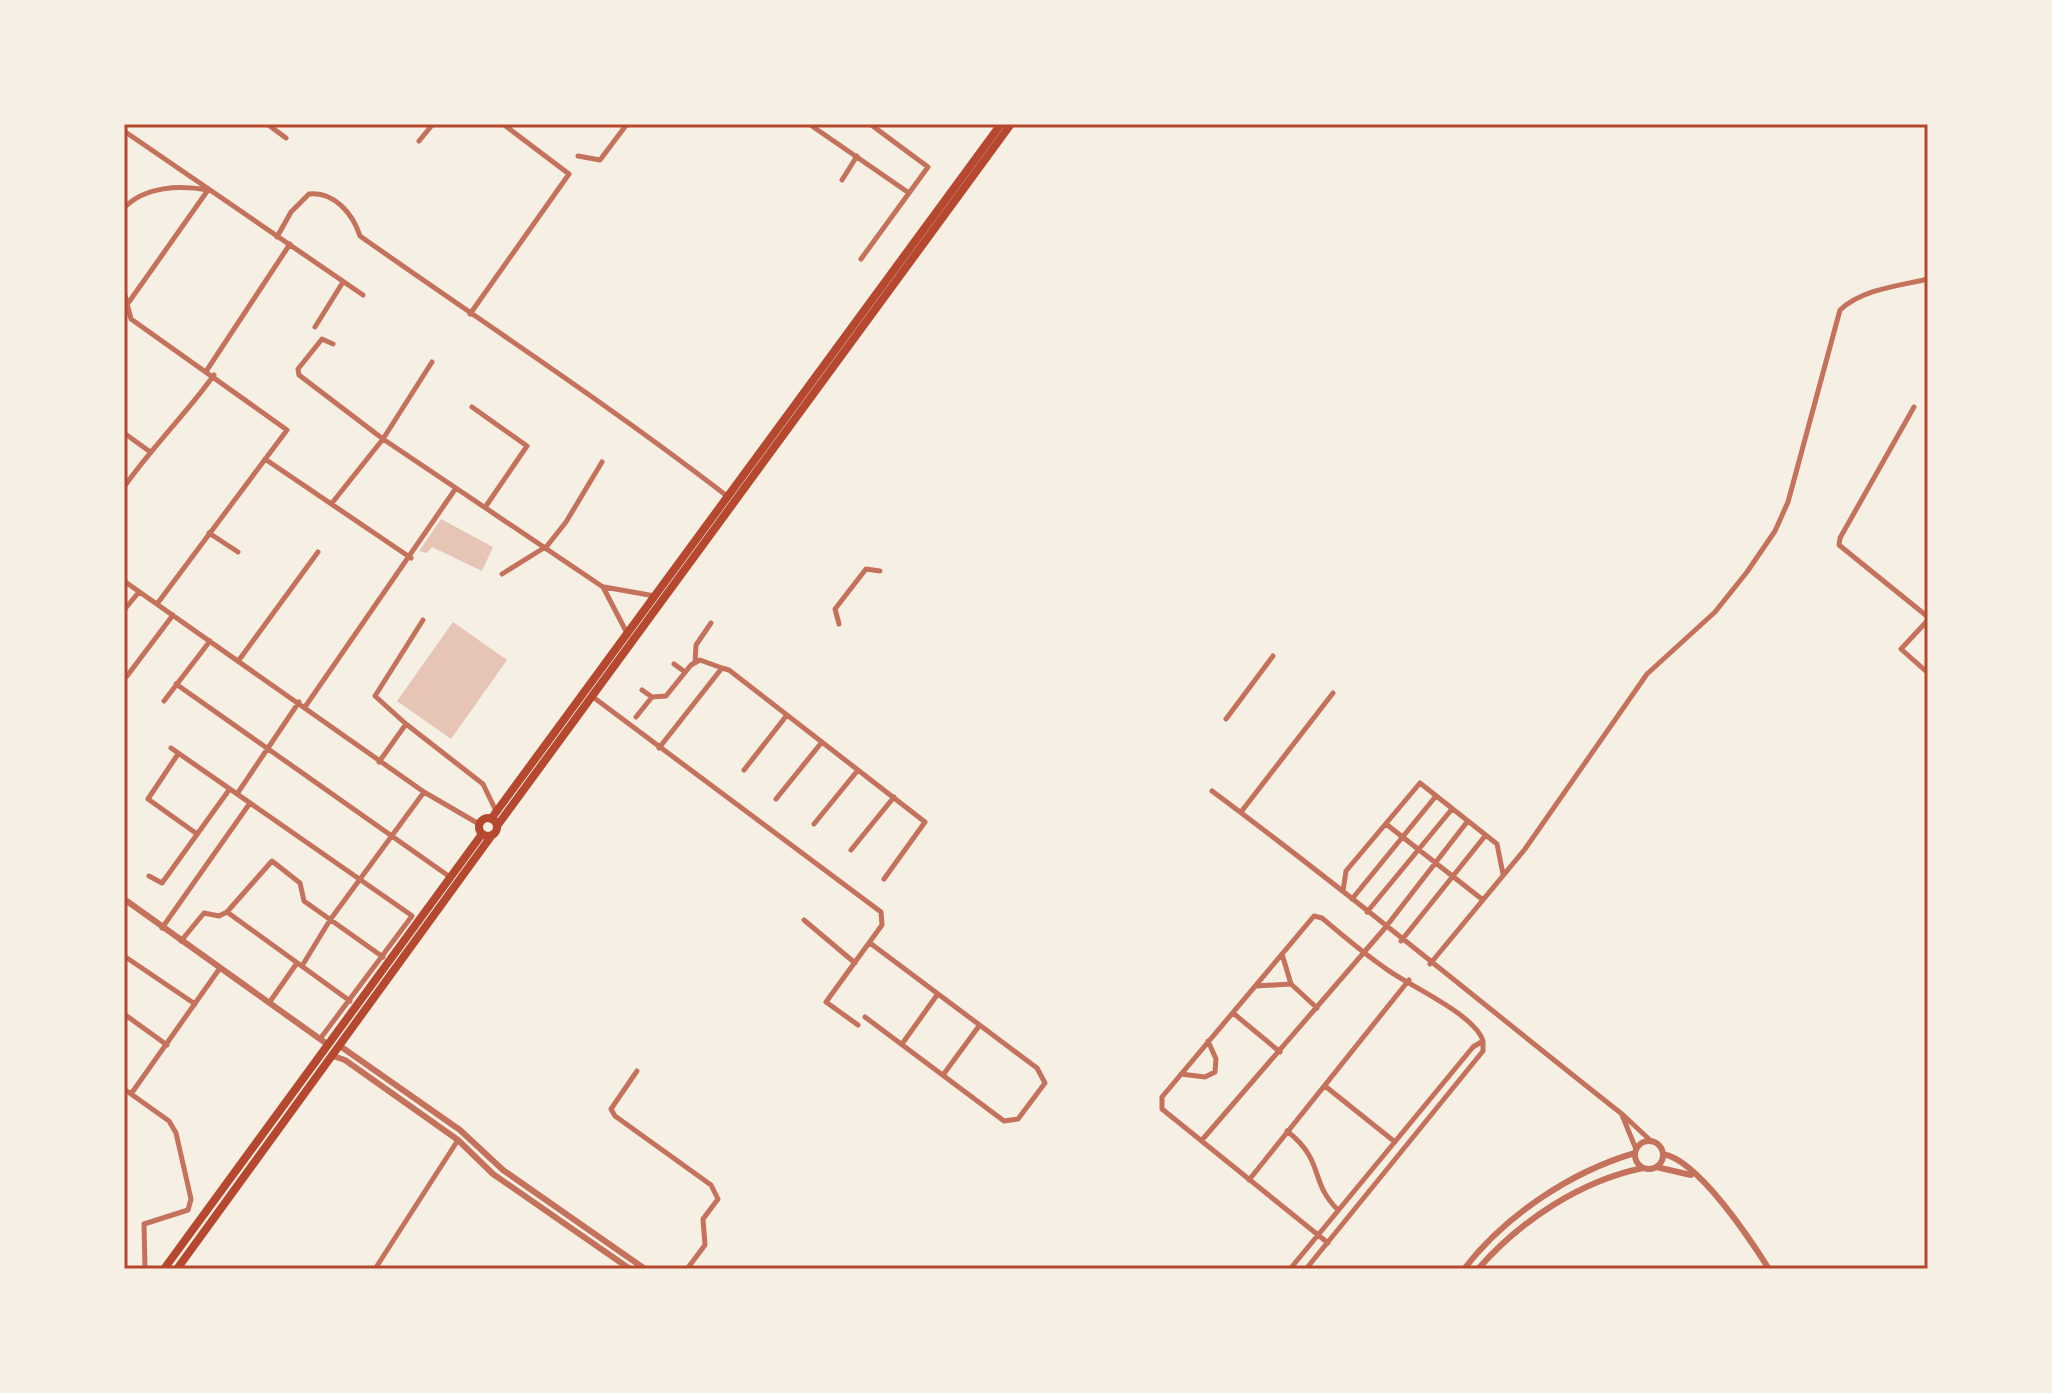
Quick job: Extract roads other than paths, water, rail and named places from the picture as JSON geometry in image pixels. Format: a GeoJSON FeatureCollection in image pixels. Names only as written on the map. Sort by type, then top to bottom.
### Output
{"type":"FeatureCollection","features":[{"type":"Feature","properties":{"kind":"main road"},"geometry":{"type":"LineString","coordinates":[[164,1269],[324,1042],[415,919],[451,878],[480,829],[495,819],[593,697],[655,596],[1001,124]]}},
{"type":"Feature","properties":{"kind":"main road"},"geometry":{"type":"LineString","coordinates":[[177,1269],[492,835],[495,819],[1011,124]]}},
{"type":"Feature","properties":{"kind":"main road"},"geometry":{"type":"LineString","coordinates":[[480,829],[492,835]]}},
{"type":"Feature","properties":{"kind":"street"},"geometry":{"type":"LineString","coordinates":[[267,124],[286,138]]}},
{"type":"Feature","properties":{"kind":"street"},"geometry":{"type":"LineString","coordinates":[[419,141],[433,124]]}},
{"type":"Feature","properties":{"kind":"street"},"geometry":{"type":"LineString","coordinates":[[470,314],[569,174],[503,124]]}},
{"type":"Feature","properties":{"kind":"street"},"geometry":{"type":"LineString","coordinates":[[578,156],[600,160],[627,124]]}},
{"type":"Feature","properties":{"kind":"street"},"geometry":{"type":"LineString","coordinates":[[809,124],[909,193]]}},
{"type":"Feature","properties":{"kind":"street"},"geometry":{"type":"LineString","coordinates":[[861,259],[928,167],[870,124]]}},
{"type":"Feature","properties":{"kind":"street"},"geometry":{"type":"LineString","coordinates":[[124,131],[363,295]]}},
{"type":"Feature","properties":{"kind":"street"},"geometry":{"type":"LineString","coordinates":[[842,180],[857,156]]}},
{"type":"Feature","properties":{"kind":"street"},"geometry":{"type":"LineString","coordinates":[[124,208],[133,199],[158,191],[183,186],[208,190]]}},
{"type":"Feature","properties":{"kind":"street"},"geometry":{"type":"LineString","coordinates":[[125,307],[208,190]]}},
{"type":"Feature","properties":{"kind":"street"},"geometry":{"type":"LineString","coordinates":[[277,237],[291,212],[309,194],[323,194],[353,216],[360,236],[644,431],[728,497]]}},
{"type":"Feature","properties":{"kind":"street"},"geometry":{"type":"LineString","coordinates":[[207,370],[290,244]]}},
{"type":"Feature","properties":{"kind":"street"},"geometry":{"type":"LineString","coordinates":[[1430,964],[1503,875],[1647,674],[1715,612],[1775,531],[1788,502],[1840,310],[1851,300],[1870,293],[1928,279]]}},
{"type":"Feature","properties":{"kind":"street"},"geometry":{"type":"LineString","coordinates":[[315,327],[343,282]]}},
{"type":"Feature","properties":{"kind":"street"},"geometry":{"type":"LineString","coordinates":[[124,292],[125,307],[131,319],[207,370],[287,430],[157,604]]}},
{"type":"Feature","properties":{"kind":"street"},"geometry":{"type":"LineString","coordinates":[[333,344],[323,338],[298,372],[383,439],[547,546],[603,587],[630,638]]}},
{"type":"Feature","properties":{"kind":"street"},"geometry":{"type":"LineString","coordinates":[[332,503],[383,439],[432,362]]}},
{"type":"Feature","properties":{"kind":"street"},"geometry":{"type":"LineString","coordinates":[[124,487],[149,451],[185,415],[214,375]]}},
{"type":"Feature","properties":{"kind":"street"},"geometry":{"type":"LineString","coordinates":[[472,407],[527,446],[486,506]]}},
{"type":"Feature","properties":{"kind":"street"},"geometry":{"type":"LineString","coordinates":[[1914,407],[1840,538],[1839,545],[1928,618],[1901,649],[1928,673]]}},
{"type":"Feature","properties":{"kind":"street"},"geometry":{"type":"LineString","coordinates":[[124,433],[149,451]]}},
{"type":"Feature","properties":{"kind":"street"},"geometry":{"type":"LineString","coordinates":[[265,459],[411,558]]}},
{"type":"Feature","properties":{"kind":"street"},"geometry":{"type":"LineString","coordinates":[[502,574],[547,546],[566,522],[602,462]]}},
{"type":"Feature","properties":{"kind":"street"},"geometry":{"type":"LineString","coordinates":[[305,707],[411,558],[456,488]]}},
{"type":"Feature","properties":{"kind":"street"},"geometry":{"type":"LineString","coordinates":[[209,533],[238,552]]}},
{"type":"Feature","properties":{"kind":"street"},"geometry":{"type":"LineString","coordinates":[[239,660],[318,552]]}},
{"type":"Feature","properties":{"kind":"street"},"geometry":{"type":"LineString","coordinates":[[839,624],[835,609],[866,569],[880,571]]}},
{"type":"Feature","properties":{"kind":"street"},"geometry":{"type":"LineString","coordinates":[[124,581],[299,702],[379,762],[480,829]]}},
{"type":"Feature","properties":{"kind":"street"},"geometry":{"type":"LineString","coordinates":[[603,587],[655,596]]}},
{"type":"Feature","properties":{"kind":"street"},"geometry":{"type":"LineString","coordinates":[[124,610],[139,592]]}},
{"type":"Feature","properties":{"kind":"street"},"geometry":{"type":"LineString","coordinates":[[127,676],[173,615]]}},
{"type":"Feature","properties":{"kind":"street"},"geometry":{"type":"LineString","coordinates":[[423,620],[375,696],[483,784],[495,819]]}},
{"type":"Feature","properties":{"kind":"street"},"geometry":{"type":"LineString","coordinates":[[695,663],[696,645],[711,623]]}},
{"type":"Feature","properties":{"kind":"street"},"geometry":{"type":"LineString","coordinates":[[164,701],[210,641]]}},
{"type":"Feature","properties":{"kind":"street"},"geometry":{"type":"LineString","coordinates":[[1226,719],[1273,656]]}},
{"type":"Feature","properties":{"kind":"street"},"geometry":{"type":"LineString","coordinates":[[642,690],[652,697],[666,696],[695,663],[712,663],[787,715],[894,797],[925,822],[884,879]]}},
{"type":"Feature","properties":{"kind":"street"},"geometry":{"type":"LineString","coordinates":[[674,664],[685,672]]}},
{"type":"Feature","properties":{"kind":"street"},"geometry":{"type":"LineString","coordinates":[[659,748],[722,668]]}},
{"type":"Feature","properties":{"kind":"street"},"geometry":{"type":"LineString","coordinates":[[176,684],[451,878]]}},
{"type":"Feature","properties":{"kind":"street"},"geometry":{"type":"LineString","coordinates":[[1241,812],[1333,693]]}},
{"type":"Feature","properties":{"kind":"street"},"geometry":{"type":"LineString","coordinates":[[593,697],[875,905],[884,920],[826,1002],[858,1025]]}},
{"type":"Feature","properties":{"kind":"street"},"geometry":{"type":"LineString","coordinates":[[636,717],[652,697]]}},
{"type":"Feature","properties":{"kind":"street"},"geometry":{"type":"LineString","coordinates":[[237,794],[299,702]]}},
{"type":"Feature","properties":{"kind":"street"},"geometry":{"type":"LineString","coordinates":[[744,770],[787,715]]}},
{"type":"Feature","properties":{"kind":"street"},"geometry":{"type":"LineString","coordinates":[[379,762],[406,724]]}},
{"type":"Feature","properties":{"kind":"street"},"geometry":{"type":"LineString","coordinates":[[776,799],[822,742]]}},
{"type":"Feature","properties":{"kind":"street"},"geometry":{"type":"LineString","coordinates":[[124,899],[324,1042],[350,1001],[415,919],[171,748]]}},
{"type":"Feature","properties":{"kind":"street"},"geometry":{"type":"LineString","coordinates":[[178,754],[148,799],[197,834]]}},
{"type":"Feature","properties":{"kind":"street"},"geometry":{"type":"LineString","coordinates":[[814,824],[858,770]]}},
{"type":"Feature","properties":{"kind":"street"},"geometry":{"type":"LineString","coordinates":[[1343,891],[1346,871],[1420,783],[1498,847],[1503,875]]}},
{"type":"Feature","properties":{"kind":"street"},"geometry":{"type":"LineString","coordinates":[[149,876],[162,883],[229,790]]}},
{"type":"Feature","properties":{"kind":"street"},"geometry":{"type":"LineString","coordinates":[[1212,791],[1343,891],[1401,941],[1660,1146],[1663,1154],[1656,1167]]}},
{"type":"Feature","properties":{"kind":"street"},"geometry":{"type":"LineString","coordinates":[[269,1003],[424,792]]}},
{"type":"Feature","properties":{"kind":"street"},"geometry":{"type":"LineString","coordinates":[[1352,899],[1436,796]]}},
{"type":"Feature","properties":{"kind":"street"},"geometry":{"type":"LineString","coordinates":[[851,850],[894,797]]}},
{"type":"Feature","properties":{"kind":"street"},"geometry":{"type":"LineString","coordinates":[[162,928],[250,803]]}},
{"type":"Feature","properties":{"kind":"street"},"geometry":{"type":"LineString","coordinates":[[1367,912],[1452,809]]}},
{"type":"Feature","properties":{"kind":"street"},"geometry":{"type":"LineString","coordinates":[[1202,1140],[1385,928],[1467,822]]}},
{"type":"Feature","properties":{"kind":"street"},"geometry":{"type":"LineString","coordinates":[[1386,824],[1483,900]]}},
{"type":"Feature","properties":{"kind":"street"},"geometry":{"type":"LineString","coordinates":[[1401,941],[1485,836]]}},
{"type":"Feature","properties":{"kind":"street"},"geometry":{"type":"LineString","coordinates":[[181,941],[204,913],[219,916],[227,912],[272,861],[300,883],[304,901],[383,957]]}},
{"type":"Feature","properties":{"kind":"street"},"geometry":{"type":"LineString","coordinates":[[227,912],[350,1001]]}},
{"type":"Feature","properties":{"kind":"street"},"geometry":{"type":"LineString","coordinates":[[1306,1269],[1328,1243],[1483,1051],[1483,1041],[1477,1030],[1409,980],[1389,971],[1318,916],[1311,918],[1181,1074],[1160,1104],[1328,1243]]}},
{"type":"Feature","properties":{"kind":"street"},"geometry":{"type":"LineString","coordinates":[[804,920],[855,963]]}},
{"type":"Feature","properties":{"kind":"street"},"geometry":{"type":"LineString","coordinates":[[865,1017],[1009,1123],[1018,1119],[1045,1083],[1041,1072],[870,943]]}},
{"type":"Feature","properties":{"kind":"street"},"geometry":{"type":"LineString","coordinates":[[1282,954],[1291,984],[1317,1008]]}},
{"type":"Feature","properties":{"kind":"street"},"geometry":{"type":"LineString","coordinates":[[124,956],[195,1004]]}},
{"type":"Feature","properties":{"kind":"street"},"geometry":{"type":"LineString","coordinates":[[131,1094],[220,968]]}},
{"type":"Feature","properties":{"kind":"street"},"geometry":{"type":"LineString","coordinates":[[1249,1180],[1409,980]]}},
{"type":"Feature","properties":{"kind":"street"},"geometry":{"type":"LineString","coordinates":[[1255,986],[1291,984]]}},
{"type":"Feature","properties":{"kind":"street"},"geometry":{"type":"LineString","coordinates":[[902,1044],[937,995]]}},
{"type":"Feature","properties":{"kind":"street"},"geometry":{"type":"LineString","coordinates":[[1233,1013],[1280,1052]]}},
{"type":"Feature","properties":{"kind":"street"},"geometry":{"type":"LineString","coordinates":[[124,1014],[167,1045]]}},
{"type":"Feature","properties":{"kind":"street"},"geometry":{"type":"LineString","coordinates":[[943,1075],[979,1026]]}},
{"type":"Feature","properties":{"kind":"street"},"geometry":{"type":"LineString","coordinates":[[1181,1074],[1205,1077],[1215,1072],[1216,1059],[1208,1041]]}},
{"type":"Feature","properties":{"kind":"street"},"geometry":{"type":"LineString","coordinates":[[1290,1269],[1473,1047],[1483,1041]]}},
{"type":"Feature","properties":{"kind":"street"},"geometry":{"type":"LineString","coordinates":[[340,1046],[460,1130],[503,1170],[645,1269]]}},
{"type":"Feature","properties":{"kind":"street"},"geometry":{"type":"LineString","coordinates":[[333,1056],[345,1060],[458,1140],[493,1174],[630,1269]]}},
{"type":"Feature","properties":{"kind":"street"},"geometry":{"type":"LineString","coordinates":[[637,1071],[614,1100],[611,1109],[619,1123],[711,1185],[718,1199],[703,1219],[705,1245],[687,1269]]}},
{"type":"Feature","properties":{"kind":"street"},"geometry":{"type":"LineString","coordinates":[[1325,1086],[1395,1142]]}},
{"type":"Feature","properties":{"kind":"street"},"geometry":{"type":"LineString","coordinates":[[124,1089],[169,1121],[176,1133],[191,1199],[188,1210],[144,1224],[145,1269]]}},
{"type":"Feature","properties":{"kind":"street"},"geometry":{"type":"LineString","coordinates":[[1622,1114],[1643,1168]]}},
{"type":"Feature","properties":{"kind":"street"},"geometry":{"type":"LineString","coordinates":[[1287,1131],[1313,1157],[1320,1189],[1338,1210]]}},
{"type":"Feature","properties":{"kind":"street"},"geometry":{"type":"LineString","coordinates":[[375,1269],[458,1140]]}},
{"type":"Feature","properties":{"kind":"street"},"geometry":{"type":"LineString","coordinates":[[1464,1269],[1489,1240],[1526,1209],[1609,1162],[1635,1151],[1642,1143],[1651,1141]]}},
{"type":"Feature","properties":{"kind":"street"},"geometry":{"type":"LineString","coordinates":[[1663,1154],[1675,1158],[1695,1176],[1741,1225],[1769,1269]]}},
{"type":"Feature","properties":{"kind":"street"},"geometry":{"type":"LineString","coordinates":[[1478,1269],[1509,1238],[1547,1210],[1609,1178],[1656,1167],[1695,1176]]}}]}
